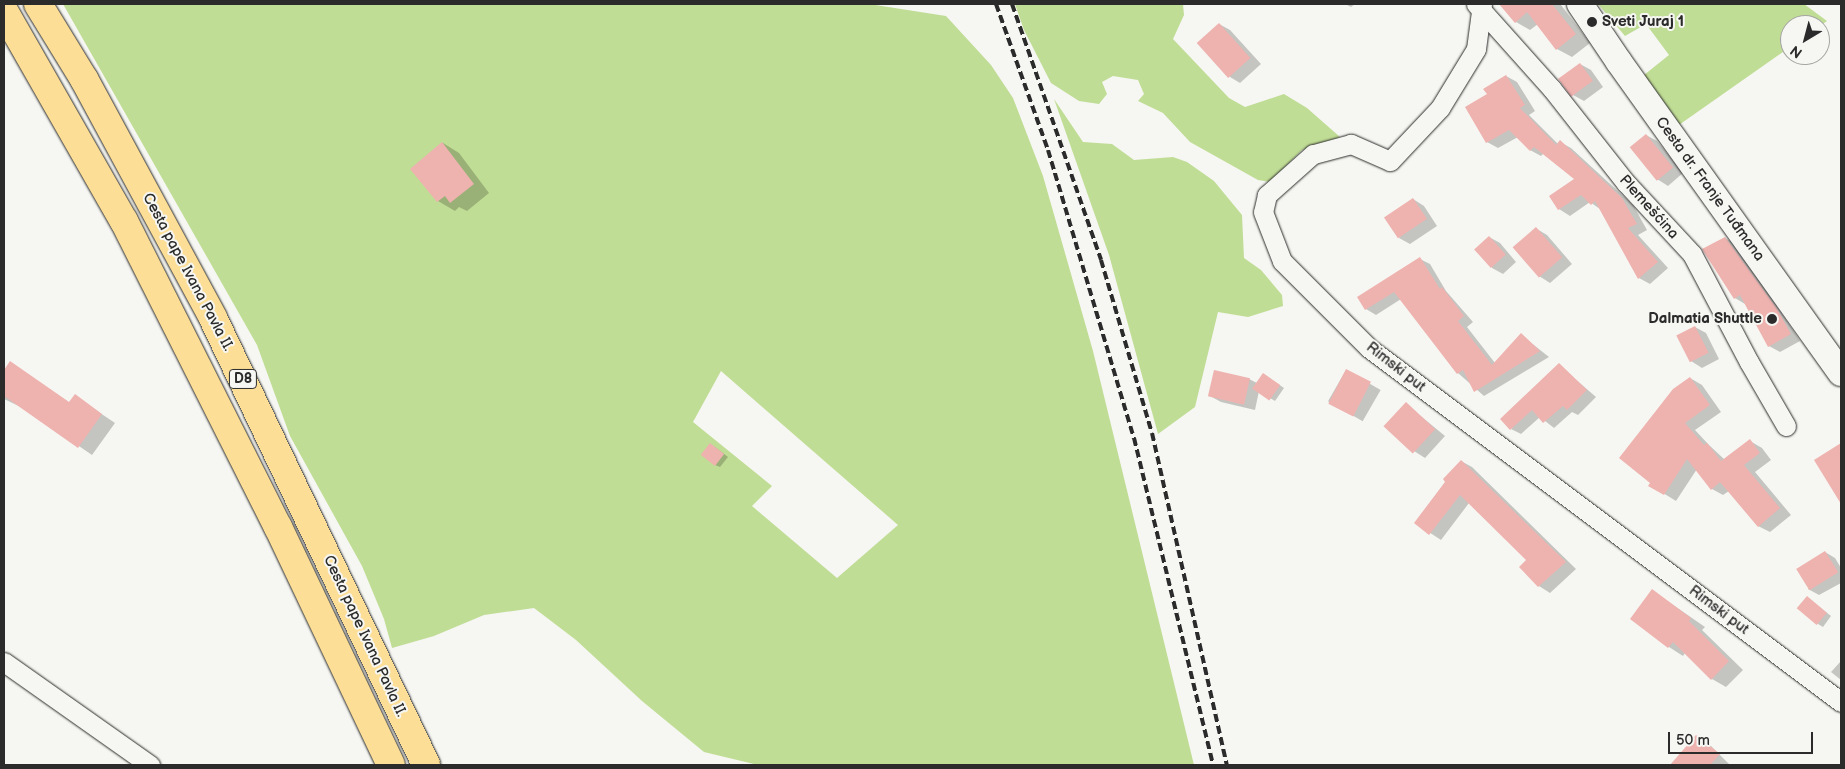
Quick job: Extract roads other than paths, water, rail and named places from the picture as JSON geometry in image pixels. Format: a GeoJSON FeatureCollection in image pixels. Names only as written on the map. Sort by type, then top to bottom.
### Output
{"type":"FeatureCollection","features":[{"type":"Feature","properties":{"kind":"main road","name":"Cesta pape Ivana Pavla II."},"geometry":{"type":"LineString","coordinates":[[38,4],[88,87],[213,318],[426,765]]}},
{"type":"Feature","properties":{"kind":"main road","name":"Cesta dr. Franje Tuđmana"},"geometry":{"type":"LineString","coordinates":[[1580,4],[1618,62],[1841,373]]}},
{"type":"Feature","properties":{"kind":"main road","name":"D8"},"geometry":{"type":"LineString","coordinates":[[4,11],[124,221],[278,527],[391,765]]}},
{"type":"Feature","properties":{"kind":"street","name":"Plemešćina"},"geometry":{"type":"LineString","coordinates":[[1480,5],[1552,89],[1626,182],[1692,254],[1748,362],[1786,426]]}},
{"type":"Feature","properties":{"kind":"street","name":"Rimski put"},"geometry":{"type":"LineString","coordinates":[[1480,5],[1476,49],[1440,108],[1390,161],[1351,144],[1313,154],[1266,196],[1263,212],[1282,261],[1369,348],[1841,702]]}},
{"type":"Feature","properties":{"kind":"street"},"geometry":{"type":"LineString","coordinates":[[4,662],[150,765]]}},
{"type":"Feature","properties":{"kind":"railway"},"geometry":{"type":"LineString","coordinates":[[996,4],[1048,150],[1134,438],[1213,765]]}},
{"type":"Feature","properties":{"kind":"railway"},"geometry":{"type":"LineString","coordinates":[[1012,4],[1101,260],[1152,433],[1227,765]]}},
{"type":"Feature","properties":{"kind":"place","name":"Sveti Juraj 1"},"geometry":{"type":"Point","coordinates":[1592,22]}},
{"type":"Feature","properties":{"kind":"place","name":"Dalmatia Shuttle"},"geometry":{"type":"Point","coordinates":[1772,319]}}]}
